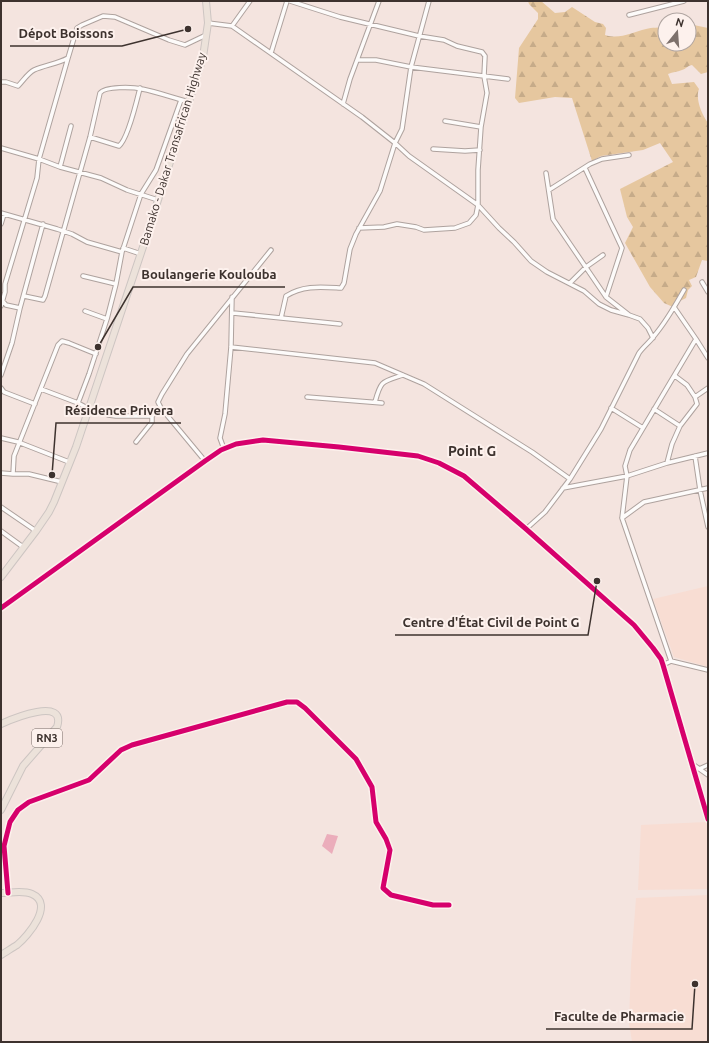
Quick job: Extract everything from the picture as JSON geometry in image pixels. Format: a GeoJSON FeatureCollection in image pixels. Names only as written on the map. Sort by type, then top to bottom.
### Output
{"type":"FeatureCollection","features":[{"type":"Feature","properties":{"kind":"highway","name":"Bamako - Dakar Transafrican Highway"},"geometry":{"type":"LineString","coordinates":[[1,577],[36,531],[54,502],[89,409],[141,254],[203,57],[208,23],[206,1]]}},
{"type":"Feature","properties":{"kind":"highway","name":"RN3"},"geometry":{"type":"LineString","coordinates":[[1,724],[24,715],[49,711],[57,715],[58,722],[52,732],[22,766],[1,810]]}},
{"type":"Feature","properties":{"kind":"highway"},"geometry":{"type":"LineString","coordinates":[[1,893],[31,893],[38,898],[42,910],[25,936],[17,944],[1,955]]}},
{"type":"Feature","properties":{"kind":"street"},"geometry":{"type":"LineString","coordinates":[[232,26],[249,1]]}},
{"type":"Feature","properties":{"kind":"street"},"geometry":{"type":"LineString","coordinates":[[271,53],[289,1],[340,17],[419,36],[444,40],[457,46],[484,53],[484,76],[487,93],[481,127],[478,170],[478,205],[476,215],[469,223],[455,228],[424,230],[397,224],[384,227],[359,228]]}},
{"type":"Feature","properties":{"kind":"street"},"geometry":{"type":"LineString","coordinates":[[343,104],[357,60],[379,1]]}},
{"type":"Feature","properties":{"kind":"street"},"geometry":{"type":"LineString","coordinates":[[281,318],[286,296],[295,290],[309,287],[341,288],[344,283],[350,249],[359,228],[380,191],[395,143],[402,129],[411,67],[429,1]]}},
{"type":"Feature","properties":{"kind":"street"},"geometry":{"type":"LineString","coordinates":[[629,15],[684,1]]}},
{"type":"Feature","properties":{"kind":"street"},"geometry":{"type":"LineString","coordinates":[[1,306],[5,292],[3,285],[37,178],[39,159],[77,28],[103,16],[115,17],[184,45],[207,34]]}},
{"type":"Feature","properties":{"kind":"street"},"geometry":{"type":"LineString","coordinates":[[208,23],[232,26],[271,53],[343,104],[395,143],[409,156],[478,205],[531,261],[547,272],[584,291],[599,304],[611,310],[640,320],[648,328],[653,338]]}},
{"type":"Feature","properties":{"kind":"street"},"geometry":{"type":"LineString","coordinates":[[1,82],[18,86],[32,71],[47,65],[61,62],[68,58]]}},
{"type":"Feature","properties":{"kind":"street"},"geometry":{"type":"LineString","coordinates":[[357,60],[376,60],[411,67],[508,79]]}},
{"type":"Feature","properties":{"kind":"street"},"geometry":{"type":"LineString","coordinates":[[24,296],[43,300],[90,137],[100,93],[109,88],[140,88],[189,102]]}},
{"type":"Feature","properties":{"kind":"street"},"geometry":{"type":"LineString","coordinates":[[90,137],[119,146],[122,144],[129,127],[140,88]]}},
{"type":"Feature","properties":{"kind":"street"},"geometry":{"type":"LineString","coordinates":[[78,403],[107,319],[116,284],[122,250],[141,194],[156,170],[180,100]]}},
{"type":"Feature","properties":{"kind":"street"},"geometry":{"type":"LineString","coordinates":[[445,121],[481,127]]}},
{"type":"Feature","properties":{"kind":"street"},"geometry":{"type":"LineString","coordinates":[[60,167],[71,126]]}},
{"type":"Feature","properties":{"kind":"street"},"geometry":{"type":"LineString","coordinates":[[1,153],[2,148],[39,159],[60,167],[101,178],[158,200]]}},
{"type":"Feature","properties":{"kind":"street"},"geometry":{"type":"LineString","coordinates":[[433,149],[465,151],[480,150]]}},
{"type":"Feature","properties":{"kind":"street"},"geometry":{"type":"LineString","coordinates":[[549,190],[602,159],[629,155]]}},
{"type":"Feature","properties":{"kind":"street"},"geometry":{"type":"LineString","coordinates":[[585,168],[622,248],[606,297]]}},
{"type":"Feature","properties":{"kind":"street"},"geometry":{"type":"LineString","coordinates":[[546,173],[553,219],[606,297],[629,315]]}},
{"type":"Feature","properties":{"kind":"street"},"geometry":{"type":"LineString","coordinates":[[1,224],[3,213],[62,230],[87,242],[141,254]]}},
{"type":"Feature","properties":{"kind":"street"},"geometry":{"type":"LineString","coordinates":[[1,375],[12,343],[43,224]]}},
{"type":"Feature","properties":{"kind":"street"},"geometry":{"type":"LineString","coordinates":[[205,461],[161,408],[158,402],[187,354],[271,250]]}},
{"type":"Feature","properties":{"kind":"street"},"geometry":{"type":"LineString","coordinates":[[570,283],[603,255]]}},
{"type":"Feature","properties":{"kind":"street"},"geometry":{"type":"LineString","coordinates":[[84,276],[116,284]]}},
{"type":"Feature","properties":{"kind":"street"},"geometry":{"type":"LineString","coordinates":[[702,282],[708,292]]}},
{"type":"Feature","properties":{"kind":"street"},"geometry":{"type":"LineString","coordinates":[[526,529],[545,512],[570,479],[601,429],[639,353],[653,338],[668,318],[684,290]]}},
{"type":"Feature","properties":{"kind":"street"},"geometry":{"type":"LineString","coordinates":[[224,449],[220,438],[225,414],[231,347],[233,313],[232,297]]}},
{"type":"Feature","properties":{"kind":"street"},"geometry":{"type":"LineString","coordinates":[[2,300],[6,305],[20,308]]}},
{"type":"Feature","properties":{"kind":"street"},"geometry":{"type":"LineString","coordinates":[[674,307],[708,358]]}},
{"type":"Feature","properties":{"kind":"street"},"geometry":{"type":"LineString","coordinates":[[85,310],[107,319]]}},
{"type":"Feature","properties":{"kind":"street"},"geometry":{"type":"LineString","coordinates":[[233,313],[340,324]]}},
{"type":"Feature","properties":{"kind":"street"},"geometry":{"type":"LineString","coordinates":[[671,661],[622,518],[627,476],[626,466],[630,450],[696,340]]}},
{"type":"Feature","properties":{"kind":"street"},"geometry":{"type":"LineString","coordinates":[[13,474],[14,456],[18,442],[58,345],[62,341],[96,354]]}},
{"type":"Feature","properties":{"kind":"street"},"geometry":{"type":"LineString","coordinates":[[231,347],[375,363],[424,384],[532,452],[570,479]]}},
{"type":"Feature","properties":{"kind":"street"},"geometry":{"type":"LineString","coordinates":[[375,402],[384,381],[404,375]]}},
{"type":"Feature","properties":{"kind":"street"},"geometry":{"type":"LineString","coordinates":[[666,463],[680,426],[697,404],[695,397],[687,385],[675,376]]}},
{"type":"Feature","properties":{"kind":"street"},"geometry":{"type":"LineString","coordinates":[[1,388],[4,392],[34,404]]}},
{"type":"Feature","properties":{"kind":"street"},"geometry":{"type":"LineString","coordinates":[[695,397],[708,388]]}},
{"type":"Feature","properties":{"kind":"street"},"geometry":{"type":"LineString","coordinates":[[41,389],[78,403],[89,409]]}},
{"type":"Feature","properties":{"kind":"street"},"geometry":{"type":"LineString","coordinates":[[307,397],[382,403]]}},
{"type":"Feature","properties":{"kind":"street"},"geometry":{"type":"LineString","coordinates":[[108,414],[116,416],[152,416],[161,408]]}},
{"type":"Feature","properties":{"kind":"street"},"geometry":{"type":"LineString","coordinates":[[611,408],[643,428]]}},
{"type":"Feature","properties":{"kind":"street"},"geometry":{"type":"LineString","coordinates":[[654,410],[680,426]]}},
{"type":"Feature","properties":{"kind":"street"},"geometry":{"type":"LineString","coordinates":[[136,442],[152,422],[152,416]]}},
{"type":"Feature","properties":{"kind":"street"},"geometry":{"type":"LineString","coordinates":[[1,438],[18,442],[69,462]]}},
{"type":"Feature","properties":{"kind":"street"},"geometry":{"type":"LineString","coordinates":[[1,608],[205,461],[224,449],[236,444],[263,440],[418,456],[439,463],[464,476],[634,625],[653,648],[661,659],[663,665],[708,819]]}},
{"type":"Feature","properties":{"kind":"street"},"geometry":{"type":"LineString","coordinates":[[562,488],[627,476],[666,463],[708,453]]}},
{"type":"Feature","properties":{"kind":"street"},"geometry":{"type":"LineString","coordinates":[[695,456],[700,490],[708,525]]}},
{"type":"Feature","properties":{"kind":"street"},"geometry":{"type":"LineString","coordinates":[[1,473],[29,474],[62,482]]}},
{"type":"Feature","properties":{"kind":"street"},"geometry":{"type":"LineString","coordinates":[[622,518],[644,502],[708,488]]}},
{"type":"Feature","properties":{"kind":"street"},"geometry":{"type":"LineString","coordinates":[[1,507],[36,531]]}},
{"type":"Feature","properties":{"kind":"street"},"geometry":{"type":"LineString","coordinates":[[1,531],[23,547]]}},
{"type":"Feature","properties":{"kind":"street"},"geometry":{"type":"LineString","coordinates":[[663,665],[671,661],[708,670]]}},
{"type":"Feature","properties":{"kind":"street"},"geometry":{"type":"LineString","coordinates":[[8,893],[4,846],[10,822],[18,810],[28,802],[88,780],[121,750],[132,745],[287,702],[297,702],[305,708],[356,759],[372,787],[376,822],[386,839],[390,850],[383,888],[391,895],[433,905],[449,905]]}},
{"type":"Feature","properties":{"kind":"street"},"geometry":{"type":"LineString","coordinates":[[691,762],[708,775]]}},
{"type":"Feature","properties":{"kind":"street"},"geometry":{"type":"LineString","coordinates":[[699,769],[708,765]]}},
{"type":"Feature","properties":{"kind":"shaded area"},"geometry":{"type":"Polygon","coordinates":[[[708,586],[708,667],[674,657],[653,599],[708,586]]]}},
{"type":"Feature","properties":{"kind":"shaded area"},"geometry":{"type":"Polygon","coordinates":[[[706,822],[708,828],[708,889],[638,890],[641,825],[706,822]]]}},
{"type":"Feature","properties":{"kind":"shaded area"},"geometry":{"type":"Polygon","coordinates":[[[327,834],[338,836],[332,854],[322,846],[327,834]]]}},
{"type":"Feature","properties":{"kind":"shaded area"},"geometry":{"type":"Polygon","coordinates":[[[708,895],[708,1042],[632,1042],[629,1023],[631,964],[636,898],[708,895]]]}},
{"type":"Feature","properties":{"kind":"green space"},"geometry":{"type":"Polygon","coordinates":[[[528,1],[541,1],[555,13],[565,12],[572,7],[595,22],[603,24],[606,28],[605,35],[610,36],[616,37],[648,28],[657,27],[657,52],[697,52],[697,26],[708,28],[708,72],[701,74],[692,65],[683,70],[668,74],[672,84],[694,82],[699,89],[698,97],[700,107],[708,123],[708,261],[702,260],[696,277],[689,280],[692,286],[688,290],[686,298],[676,303],[673,307],[664,303],[650,287],[625,243],[633,227],[627,217],[620,189],[673,162],[660,143],[643,150],[601,156],[592,161],[572,98],[555,97],[519,103],[515,98],[519,48],[538,19],[538,13],[528,1]]]}},
{"type":"Feature","properties":{"kind":"cycle path"},"geometry":{"type":"LineString","coordinates":[[1,608],[205,461],[221,450],[236,444],[263,440],[418,456],[439,463],[464,476],[634,625],[653,648],[661,659],[663,665],[708,819]]}},
{"type":"Feature","properties":{"kind":"cycle path"},"geometry":{"type":"LineString","coordinates":[[8,893],[4,846],[10,822],[18,810],[29,802],[89,780],[121,750],[132,745],[287,702],[297,702],[305,708],[356,759],[372,787],[376,822],[386,839],[390,850],[383,888],[391,895],[433,905],[449,905]]}},
{"type":"Feature","properties":{"kind":"place","name":"Dépot Boissons"},"geometry":{"type":"Point","coordinates":[188,29]}},
{"type":"Feature","properties":{"kind":"place","name":"Boulangerie Koulouba"},"geometry":{"type":"Point","coordinates":[98,347]}},
{"type":"Feature","properties":{"kind":"place","name":"Résidence Privera"},"geometry":{"type":"Point","coordinates":[52,475]}},
{"type":"Feature","properties":{"kind":"place","name":"Centre d'État Civil de Point G"},"geometry":{"type":"Point","coordinates":[597,581]}},
{"type":"Feature","properties":{"kind":"place","name":"Faculte de Pharmacie"},"geometry":{"type":"Point","coordinates":[695,984]}},
{"type":"Feature","properties":{"kind":"district","name":"Point G"},"geometry":{"type":"Point","coordinates":[472,451]}}]}
